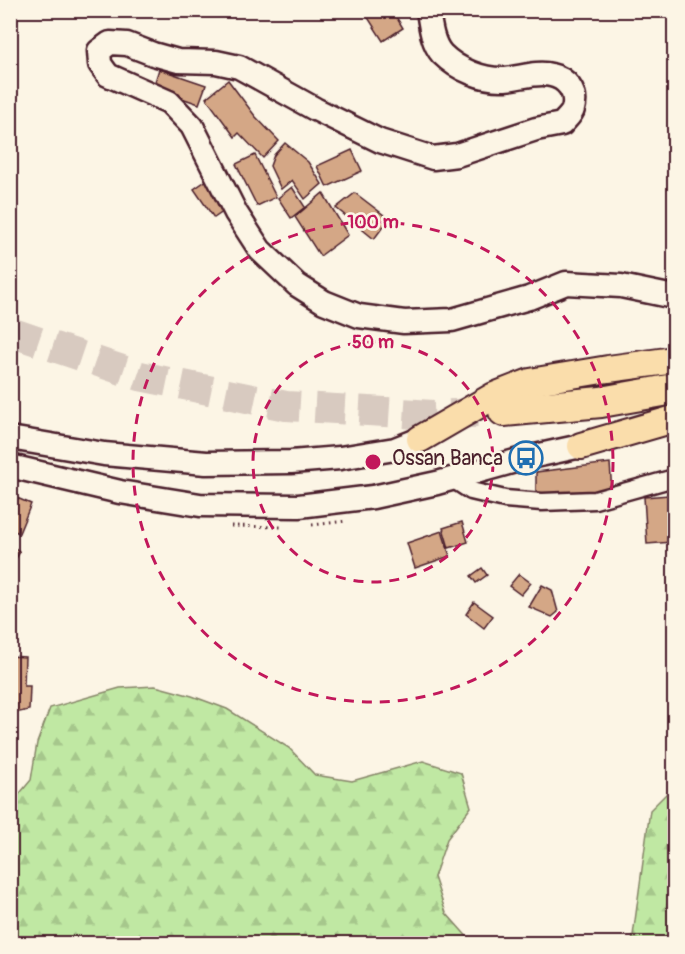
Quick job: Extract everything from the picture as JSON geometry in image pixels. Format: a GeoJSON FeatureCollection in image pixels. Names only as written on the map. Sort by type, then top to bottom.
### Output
{"type":"FeatureCollection","features":[{"type":"Feature","properties":{"kind":"highway"},"geometry":{"type":"LineString","coordinates":[[504,411],[601,402],[675,389]]}},
{"type":"Feature","properties":{"kind":"main road"},"geometry":{"type":"LineString","coordinates":[[420,439],[494,396],[530,382],[675,360]]}},
{"type":"Feature","properties":{"kind":"main road"},"geometry":{"type":"LineString","coordinates":[[581,446],[675,419]]}},
{"type":"Feature","properties":{"kind":"street"},"geometry":{"type":"LineString","coordinates":[[428,10],[431,30],[441,53],[458,66],[478,76],[502,79],[549,74],[564,80],[573,90],[573,109],[562,124],[536,129],[457,154],[434,158],[380,141],[315,109],[239,67],[216,62],[178,61],[127,44],[110,43],[99,51],[100,64],[108,75],[169,102],[192,126],[236,213],[260,250],[297,285],[324,302],[359,316],[404,322],[452,320],[529,298],[566,283],[621,285],[675,297]]}},
{"type":"Feature","properties":{"kind":"street"},"geometry":{"type":"LineString","coordinates":[[10,438],[104,454],[206,463],[291,462],[340,458],[395,449],[420,439]]}},
{"type":"Feature","properties":{"kind":"street"},"geometry":{"type":"LineString","coordinates":[[10,466],[120,492],[200,505],[298,506],[373,497],[581,446]]}},
{"type":"Feature","properties":{"kind":"street"},"geometry":{"type":"LineString","coordinates":[[451,478],[471,491],[505,499],[542,502],[595,500],[675,478]]}},
{"type":"Feature","properties":{"kind":"green space"},"geometry":{"type":"Polygon","coordinates":[[[155,686],[227,709],[289,748],[315,775],[352,781],[423,761],[461,773],[471,807],[447,839],[434,877],[446,913],[470,940],[476,943],[11,943],[11,804],[31,780],[37,743],[50,708],[120,688],[155,686]]]}},
{"type":"Feature","properties":{"kind":"green space"},"geometry":{"type":"Polygon","coordinates":[[[674,786],[674,943],[632,943],[650,810],[674,786]]]}},
{"type":"Feature","properties":{"kind":"building"},"geometry":{"type":"Polygon","coordinates":[[[375,10],[392,10],[403,28],[383,41],[367,16],[375,10]]]}},
{"type":"Feature","properties":{"kind":"building"},"geometry":{"type":"Polygon","coordinates":[[[159,69],[206,85],[199,104],[153,88],[159,69]]]}},
{"type":"Feature","properties":{"kind":"building"},"geometry":{"type":"Polygon","coordinates":[[[228,80],[255,116],[279,141],[263,158],[239,133],[235,137],[206,98],[228,80]]]}},
{"type":"Feature","properties":{"kind":"building"},"geometry":{"type":"Polygon","coordinates":[[[285,143],[308,162],[322,184],[305,199],[292,180],[281,189],[270,166],[274,155],[285,143]]]}},
{"type":"Feature","properties":{"kind":"building"},"geometry":{"type":"Polygon","coordinates":[[[352,150],[362,171],[327,187],[317,166],[352,150]]]}},
{"type":"Feature","properties":{"kind":"building"},"geometry":{"type":"Polygon","coordinates":[[[255,155],[276,197],[257,206],[236,164],[255,155]]]}},
{"type":"Feature","properties":{"kind":"building"},"geometry":{"type":"Polygon","coordinates":[[[207,180],[227,209],[214,218],[194,189],[207,180]]]}},
{"type":"Feature","properties":{"kind":"building"},"geometry":{"type":"Polygon","coordinates":[[[292,187],[305,207],[291,218],[278,198],[292,187]]]}},
{"type":"Feature","properties":{"kind":"building"},"geometry":{"type":"Polygon","coordinates":[[[323,193],[348,235],[320,256],[295,217],[323,193]]]}},
{"type":"Feature","properties":{"kind":"building"},"geometry":{"type":"Polygon","coordinates":[[[355,193],[389,219],[374,239],[336,208],[355,193]]]}},
{"type":"Feature","properties":{"kind":"building"},"geometry":{"type":"Polygon","coordinates":[[[610,463],[612,493],[536,499],[536,472],[610,463]]]}},
{"type":"Feature","properties":{"kind":"building"},"geometry":{"type":"Polygon","coordinates":[[[10,495],[31,504],[19,533],[10,529],[10,495]]]}},
{"type":"Feature","properties":{"kind":"building"},"geometry":{"type":"Polygon","coordinates":[[[669,495],[672,542],[647,544],[644,497],[669,495]]]}},
{"type":"Feature","properties":{"kind":"building"},"geometry":{"type":"Polygon","coordinates":[[[462,522],[468,542],[449,548],[443,528],[462,522]]]}},
{"type":"Feature","properties":{"kind":"building"},"geometry":{"type":"Polygon","coordinates":[[[442,531],[450,556],[415,568],[407,543],[442,531]]]}},
{"type":"Feature","properties":{"kind":"building"},"geometry":{"type":"Polygon","coordinates":[[[10,544],[20,552],[10,568],[10,544]]]}},
{"type":"Feature","properties":{"kind":"building"},"geometry":{"type":"Polygon","coordinates":[[[482,568],[487,575],[476,583],[471,576],[482,568]]]}},
{"type":"Feature","properties":{"kind":"building"},"geometry":{"type":"Polygon","coordinates":[[[519,574],[531,583],[521,595],[509,586],[519,574]]]}},
{"type":"Feature","properties":{"kind":"building"},"geometry":{"type":"Polygon","coordinates":[[[542,585],[552,590],[558,612],[552,617],[529,607],[542,585]]]}},
{"type":"Feature","properties":{"kind":"building"},"geometry":{"type":"Polygon","coordinates":[[[474,602],[493,616],[484,628],[466,614],[474,602]]]}},
{"type":"Feature","properties":{"kind":"building"},"geometry":{"type":"Polygon","coordinates":[[[10,656],[25,657],[24,686],[30,686],[29,710],[15,713],[10,711],[10,656]]]}},
{"type":"Feature","properties":{"kind":"tunnel"},"geometry":{"type":"LineString","coordinates":[[10,332],[140,376],[286,406],[433,415],[477,413]]}},
{"type":"Feature","properties":{"kind":"place","name":"Ossan Banca"},"geometry":{"type":"Point","coordinates":[526,458]}}]}
